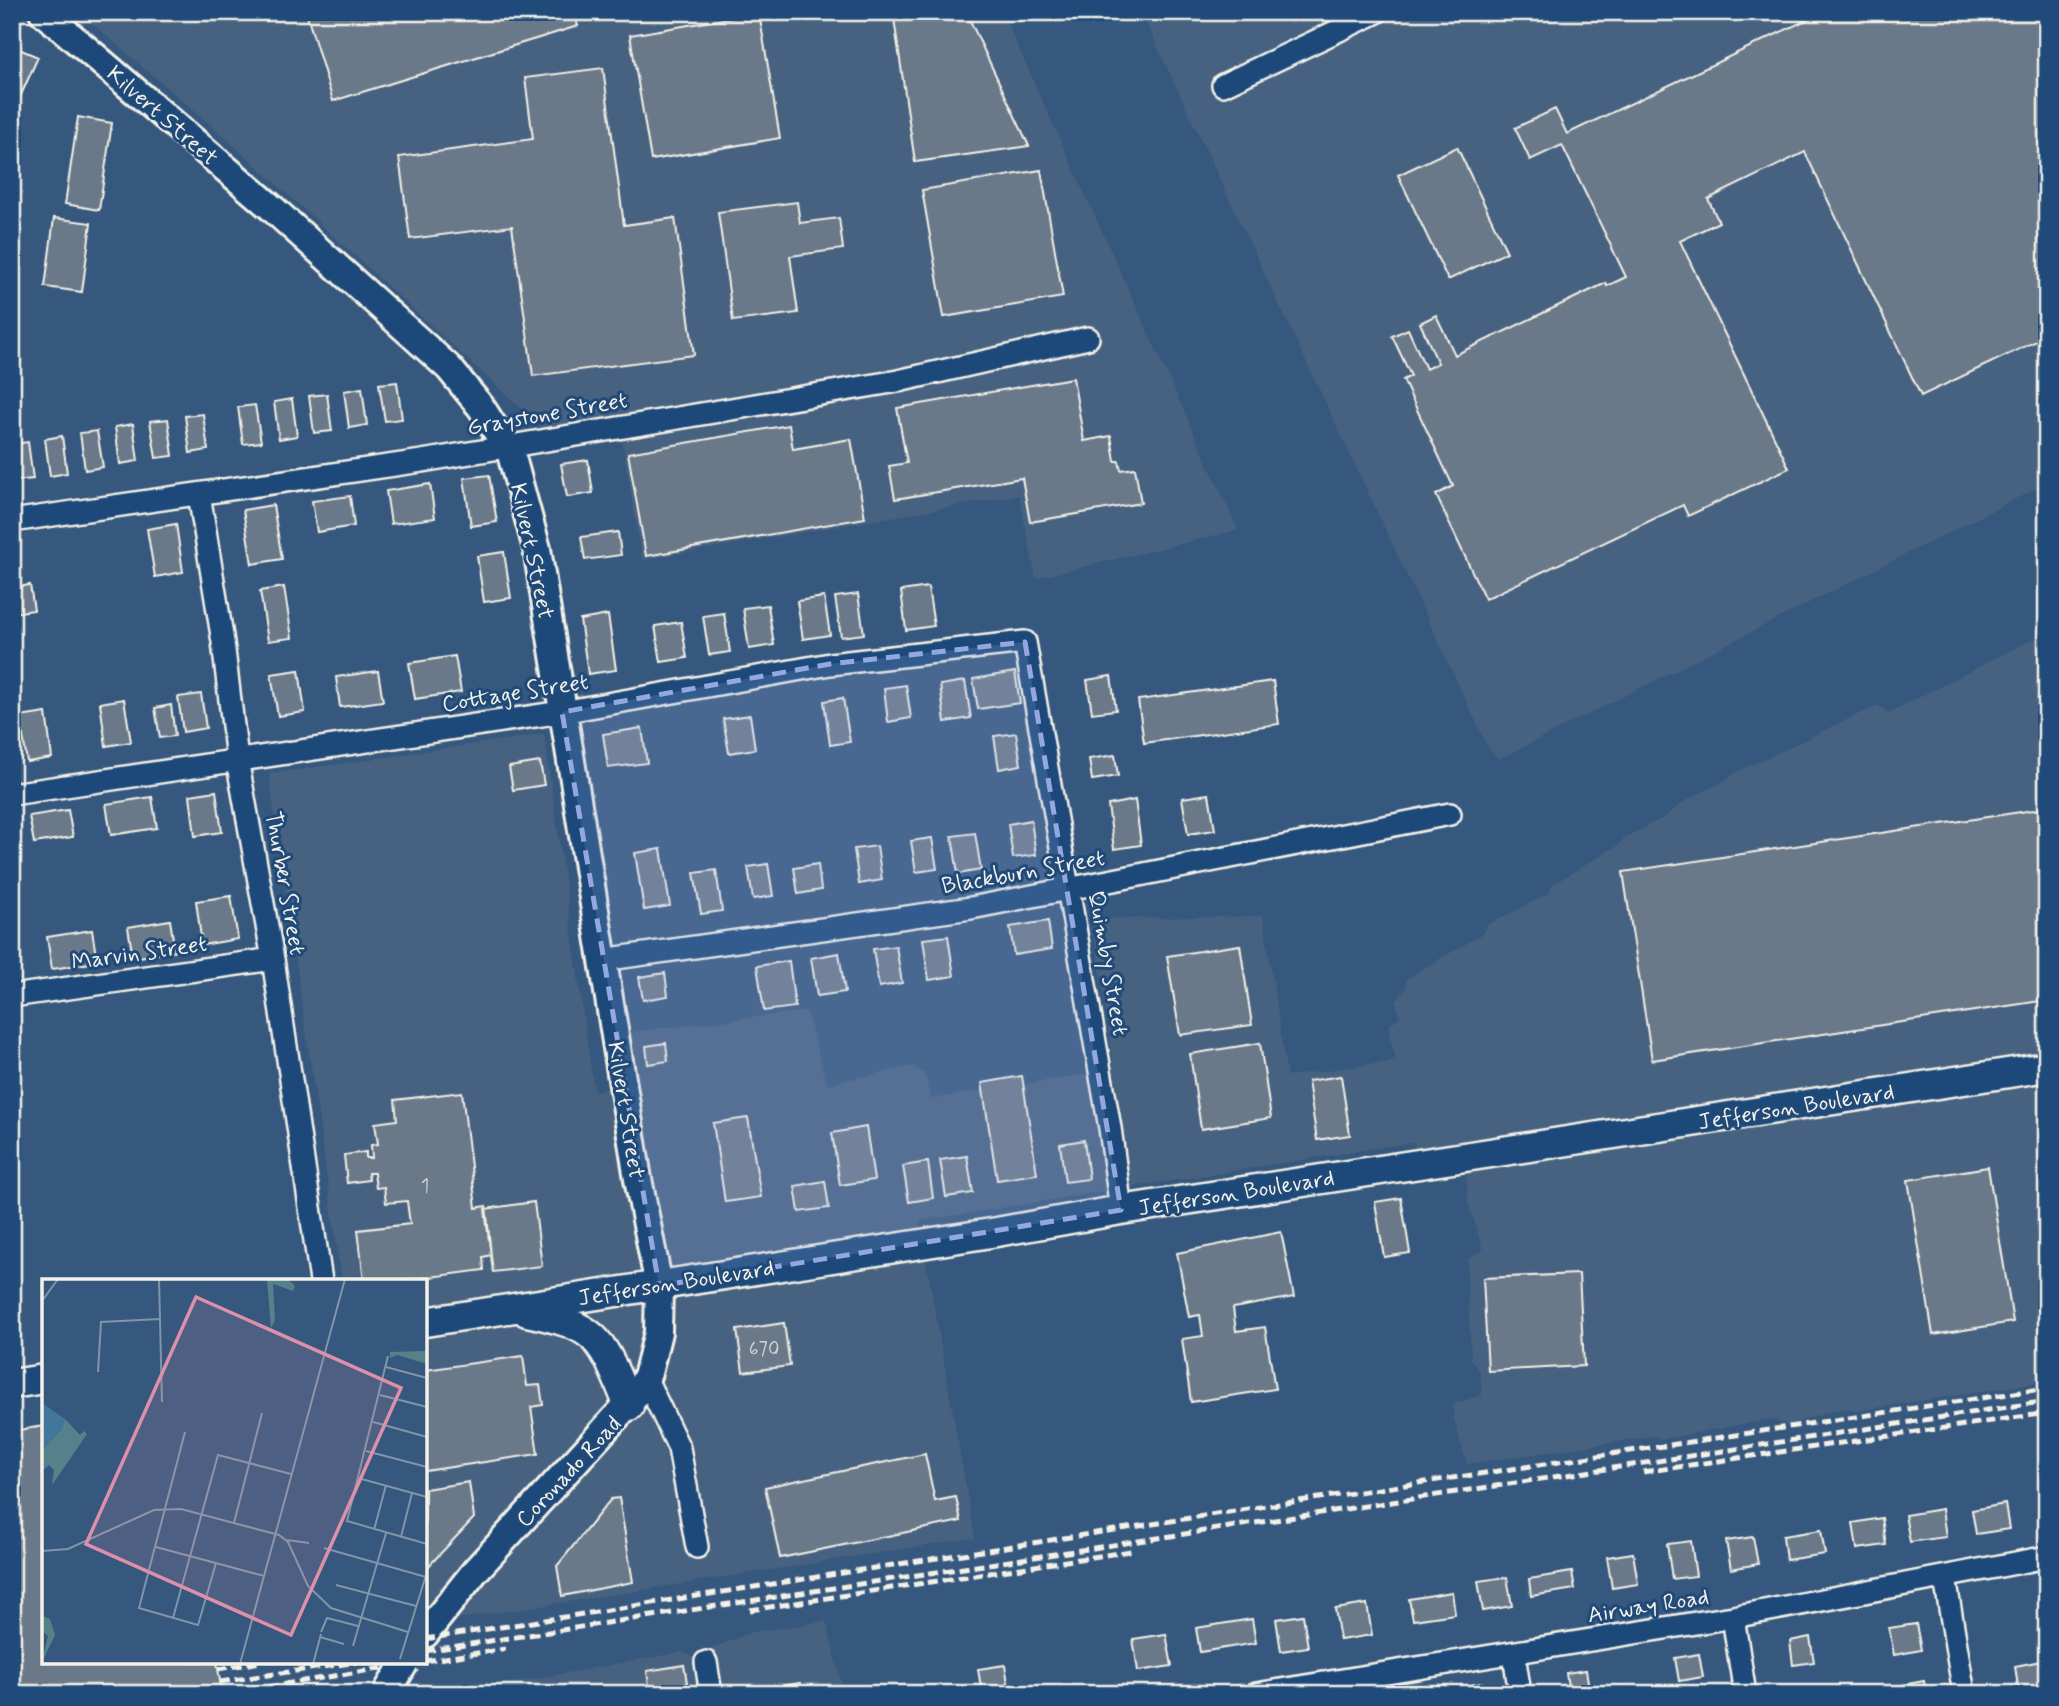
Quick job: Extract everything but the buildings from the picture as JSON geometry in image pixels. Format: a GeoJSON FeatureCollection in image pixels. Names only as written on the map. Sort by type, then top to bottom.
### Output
{"type":"FeatureCollection","features":[{"type":"Feature","properties":{"kind":"main road","name":"Jefferson Boulevard"},"geometry":{"type":"LineString","coordinates":[[427,1322],[1121,1210],[2047,1068]]}},
{"type":"Feature","properties":{"kind":"main road"},"geometry":{"type":"LineString","coordinates":[[514,1309],[559,1318],[585,1330],[606,1349],[629,1406]]}},
{"type":"Feature","properties":{"kind":"main road"},"geometry":{"type":"LineString","coordinates":[[12,1384],[42,1379]]}},
{"type":"Feature","properties":{"kind":"street","name":"Kilvert Street"},"geometry":{"type":"LineString","coordinates":[[43,12],[273,209],[449,368],[481,407],[506,447],[518,474],[537,549],[602,960],[659,1286]]}},
{"type":"Feature","properties":{"kind":"street"},"geometry":{"type":"LineString","coordinates":[[1223,85],[1377,12]]}},
{"type":"Feature","properties":{"kind":"street","name":"Graystone Street"},"geometry":{"type":"LineString","coordinates":[[12,521],[506,447],[898,381],[1088,338]]}},
{"type":"Feature","properties":{"kind":"street","name":"Thurber Street"},"geometry":{"type":"LineString","coordinates":[[199,494],[223,642],[237,759],[273,959],[321,1279]]}},
{"type":"Feature","properties":{"kind":"street","name":"Cottage Street"},"geometry":{"type":"LineString","coordinates":[[12,794],[562,712],[830,664],[1026,642]]}},
{"type":"Feature","properties":{"kind":"street","name":"Quimby Street"},"geometry":{"type":"LineString","coordinates":[[1026,642],[1070,891],[1121,1210]]}},
{"type":"Feature","properties":{"kind":"street","name":"Blackburn Street"},"geometry":{"type":"LineString","coordinates":[[602,960],[971,908],[1070,891],[1450,814]]}},
{"type":"Feature","properties":{"kind":"street","name":"Marvin Street"},"geometry":{"type":"LineString","coordinates":[[12,996],[273,959]]}},
{"type":"Feature","properties":{"kind":"street","name":"Coronado Road"},"geometry":{"type":"LineString","coordinates":[[427,1631],[476,1570],[629,1406],[646,1379],[659,1322],[659,1286]]}},
{"type":"Feature","properties":{"kind":"street"},"geometry":{"type":"LineString","coordinates":[[646,1379],[679,1448],[697,1547]]}},
{"type":"Feature","properties":{"kind":"street","name":"Airway Road"},"geometry":{"type":"LineString","coordinates":[[1256,1694],[1303,1690],[1733,1617],[2047,1557]]}},
{"type":"Feature","properties":{"kind":"street"},"geometry":{"type":"LineString","coordinates":[[1945,1578],[1964,1694]]}},
{"type":"Feature","properties":{"kind":"street"},"geometry":{"type":"LineString","coordinates":[[1733,1617],[1745,1694]]}},
{"type":"Feature","properties":{"kind":"street"},"geometry":{"type":"LineString","coordinates":[[1514,1654],[1520,1694]]}},
{"type":"Feature","properties":{"kind":"street"},"geometry":{"type":"LineString","coordinates":[[706,1662],[711,1694]]}},
{"type":"Feature","properties":{"kind":"street"},"geometry":{"type":"LineString","coordinates":[[386,1694],[404,1664]]}},
{"type":"Feature","properties":{"kind":"highlighted area"},"geometry":{"type":"Polygon","coordinates":[[[1025,642],[1121,1210],[659,1286],[562,712],[830,664],[1025,642]]]}},
{"type":"Feature","properties":{"kind":"shaded area"},"geometry":{"type":"Polygon","coordinates":[[[79,12],[1002,12],[1238,530],[1036,578],[1019,495],[642,560],[622,439],[560,444],[235,146],[79,12]]]}},
{"type":"Feature","properties":{"kind":"shaded area"},"geometry":{"type":"Polygon","coordinates":[[[1141,12],[2047,12],[2047,483],[1499,759],[1489,749],[1141,12]]]}},
{"type":"Feature","properties":{"kind":"shaded area"},"geometry":{"type":"Polygon","coordinates":[[[2047,632],[2047,1381],[1856,1411],[1843,1408],[1787,1425],[1771,1419],[1662,1439],[1654,1436],[1467,1464],[1453,1415],[1454,1404],[1482,1395],[1480,1372],[1471,1359],[1467,1272],[1468,1259],[1483,1249],[1468,1202],[1466,1164],[1419,1166],[1414,1142],[919,1221],[975,1538],[427,1624],[427,1279],[342,1279],[269,774],[544,734],[594,1091],[618,1087],[614,1034],[806,1011],[827,1084],[914,1066],[925,1075],[931,1099],[1114,1070],[1093,919],[1263,916],[1287,1076],[1396,1061],[1389,1034],[1390,1024],[1400,1017],[1396,1001],[1407,987],[1406,979],[1484,933],[1487,925],[1548,894],[1553,884],[1619,845],[1624,838],[1665,817],[1685,801],[1735,773],[1878,705],[1888,713],[2047,632]]]}},
{"type":"Feature","properties":{"kind":"shaded area"},"geometry":{"type":"Polygon","coordinates":[[[826,1621],[844,1694],[452,1694],[681,1652],[706,1662],[711,1649],[752,1632],[826,1621]]]}},
{"type":"Feature","properties":{"kind":"railway"},"geometry":{"type":"LineString","coordinates":[[427,1639],[1260,1507],[2047,1388]]}},
{"type":"Feature","properties":{"kind":"railway"},"geometry":{"type":"LineString","coordinates":[[427,1651],[2047,1401]]}},
{"type":"Feature","properties":{"kind":"railway"},"geometry":{"type":"LineString","coordinates":[[1643,1472],[2047,1413]]}},
{"type":"Feature","properties":{"kind":"railway"},"geometry":{"type":"LineString","coordinates":[[750,1610],[1131,1551]]}},
{"type":"Feature","properties":{"kind":"railway"},"geometry":{"type":"LineString","coordinates":[[427,1661],[505,1649]]}},
{"type":"Feature","properties":{"kind":"railway"},"geometry":{"type":"LineString","coordinates":[[218,1669],[249,1664]]}},
{"type":"Feature","properties":{"kind":"railway"},"geometry":{"type":"LineString","coordinates":[[220,1682],[343,1664]]}},
{"type":"Feature","properties":{"kind":"railway"},"geometry":{"type":"LineString","coordinates":[[224,1694],[408,1664]]}}]}
